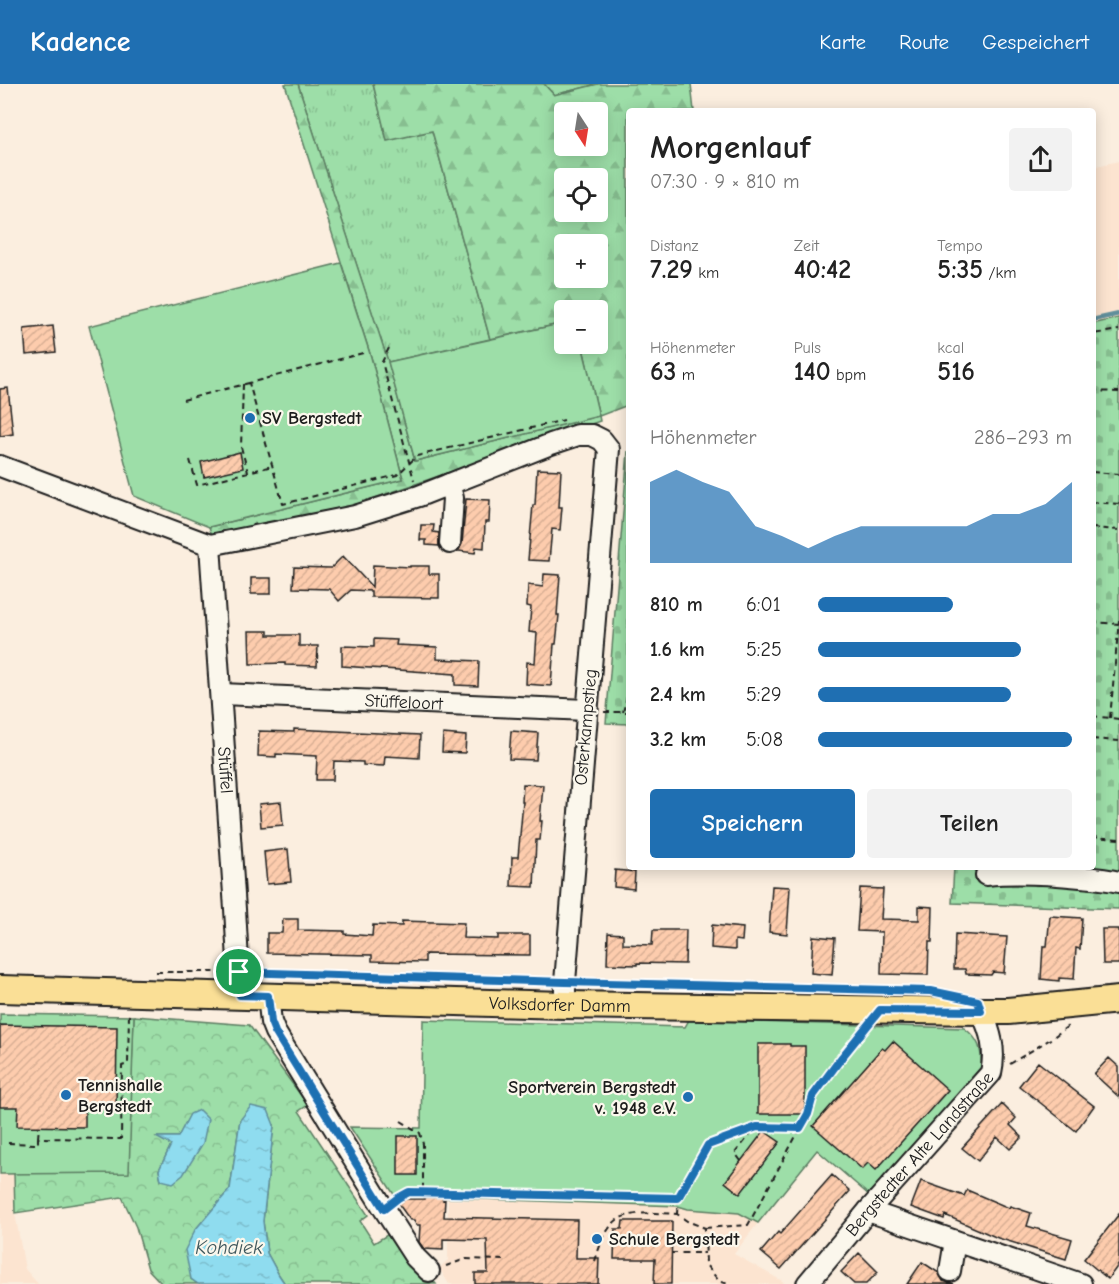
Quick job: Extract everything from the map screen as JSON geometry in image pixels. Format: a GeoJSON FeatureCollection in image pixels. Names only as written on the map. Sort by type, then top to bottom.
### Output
{"type":"FeatureCollection","features":[{"type":"Feature","properties":{"kind":"main road","name":"Volksdorfer Damm"},"geometry":{"type":"LineString","coordinates":[[0,989],[240,984],[268,996],[565,994],[880,1010],[981,1011],[1008,1011],[1119,1000]]}},
{"type":"Feature","properties":{"kind":"street","name":"Osterkampstieg"},"geometry":{"type":"LineString","coordinates":[[449,484],[578,435],[592,435],[602,440],[609,449],[565,994]]}},
{"type":"Feature","properties":{"kind":"street"},"geometry":{"type":"LineString","coordinates":[[0,466],[210,545],[355,516],[449,484],[453,498],[450,543]]}},
{"type":"Feature","properties":{"kind":"street","name":"Stüffel"},"geometry":{"type":"LineString","coordinates":[[210,545],[240,984]]}},
{"type":"Feature","properties":{"kind":"street","name":"Stüffeloort"},"geometry":{"type":"LineString","coordinates":[[221,694],[587,710]]}},
{"type":"Feature","properties":{"kind":"street"},"geometry":{"type":"LineString","coordinates":[[986,875],[1007,873],[1064,875],[1119,882]]}},
{"type":"Feature","properties":{"kind":"street"},"geometry":{"type":"LineString","coordinates":[[268,996],[271,1022],[275,1032],[384,1209],[415,1257],[429,1271]]}},
{"type":"Feature","properties":{"kind":"street","name":"Bergstedter Alte Landstraße"},"geometry":{"type":"LineString","coordinates":[[807,1284],[868,1211],[991,1073],[992,1041],[981,1011]]}},
{"type":"Feature","properties":{"kind":"street"},"geometry":{"type":"LineString","coordinates":[[868,1211],[1081,1284]]}},
{"type":"Feature","properties":{"kind":"street"},"geometry":{"type":"LineString","coordinates":[[950,1271],[955,1241]]}},
{"type":"Feature","properties":{"kind":"path"},"geometry":{"type":"LineString","coordinates":[[1096,334],[1119,330]]}},
{"type":"Feature","properties":{"kind":"path"},"geometry":{"type":"LineString","coordinates":[[389,348],[382,362],[419,496]]}},
{"type":"Feature","properties":{"kind":"path"},"geometry":{"type":"LineString","coordinates":[[183,400],[363,352]]}},
{"type":"Feature","properties":{"kind":"path"},"geometry":{"type":"LineString","coordinates":[[249,382],[283,504],[397,475],[417,456],[570,419]]}},
{"type":"Feature","properties":{"kind":"path"},"geometry":{"type":"LineString","coordinates":[[243,384],[241,447],[248,472]]}},
{"type":"Feature","properties":{"kind":"path"},"geometry":{"type":"LineString","coordinates":[[1096,390],[1119,392]]}},
{"type":"Feature","properties":{"kind":"path"},"geometry":{"type":"LineString","coordinates":[[190,460],[197,485],[272,466]]}},
{"type":"Feature","properties":{"kind":"path"},"geometry":{"type":"LineString","coordinates":[[1096,472],[1119,474]]}},
{"type":"Feature","properties":{"kind":"path"},"geometry":{"type":"LineString","coordinates":[[1096,502],[1119,504]]}},
{"type":"Feature","properties":{"kind":"path"},"geometry":{"type":"LineString","coordinates":[[1096,528],[1119,530]]}},
{"type":"Feature","properties":{"kind":"path"},"geometry":{"type":"LineString","coordinates":[[1096,622],[1119,623],[1110,718]]}},
{"type":"Feature","properties":{"kind":"path"},"geometry":{"type":"LineString","coordinates":[[587,710],[623,712],[626,701]]}},
{"type":"Feature","properties":{"kind":"path"},"geometry":{"type":"LineString","coordinates":[[1096,716],[1119,719]]}},
{"type":"Feature","properties":{"kind":"path"},"geometry":{"type":"LineString","coordinates":[[1096,739],[1119,741]]}},
{"type":"Feature","properties":{"kind":"path"},"geometry":{"type":"LineString","coordinates":[[1096,837],[1119,838]]}},
{"type":"Feature","properties":{"kind":"path"},"geometry":{"type":"LineString","coordinates":[[190,972],[240,984],[565,994],[717,986]]}},
{"type":"Feature","properties":{"kind":"path"},"geometry":{"type":"LineString","coordinates":[[595,1262],[606,1235],[615,1221],[621,1218],[647,1214],[677,1214],[705,1228],[748,1225],[808,1114],[813,1096],[880,1010]]}},
{"type":"Feature","properties":{"kind":"path"},"geometry":{"type":"LineString","coordinates":[[38,1138],[121,1138],[122,1066],[128,1064],[129,1011]]}},
{"type":"Feature","properties":{"kind":"path"},"geometry":{"type":"LineString","coordinates":[[991,1073],[1043,1043],[1073,1022]]}},
{"type":"Feature","properties":{"kind":"path"},"geometry":{"type":"LineString","coordinates":[[401,1120],[420,1133],[423,1144],[423,1192]]}},
{"type":"Feature","properties":{"kind":"path"},"geometry":{"type":"LineString","coordinates":[[8,1143],[38,1144],[39,1126]]}},
{"type":"Feature","properties":{"kind":"path"},"geometry":{"type":"LineString","coordinates":[[677,1214],[678,1198],[708,1145],[757,1127],[800,1128]]}},
{"type":"Feature","properties":{"kind":"path"},"geometry":{"type":"LineString","coordinates":[[741,1161],[735,1153],[757,1127]]}},
{"type":"Feature","properties":{"kind":"path"},"geometry":{"type":"LineString","coordinates":[[384,1209],[409,1192],[678,1198]]}},
{"type":"Feature","properties":{"kind":"path"},"geometry":{"type":"LineString","coordinates":[[705,1228],[706,1265],[718,1283],[728,1284]]}},
{"type":"Feature","properties":{"kind":"path"},"geometry":{"type":"LineString","coordinates":[[671,1253],[705,1253]]}},
{"type":"Feature","properties":{"kind":"path"},"geometry":{"type":"LineString","coordinates":[[429,1271],[466,1259],[507,1260]]}},
{"type":"Feature","properties":{"kind":"shaded area"},"geometry":{"type":"Polygon","coordinates":[[[1119,161],[1119,318],[1096,323],[1096,166],[1119,161]]]}},
{"type":"Feature","properties":{"kind":"shaded area"},"geometry":{"type":"Polygon","coordinates":[[[14,1173],[15,1213],[25,1269],[38,1284],[0,1284],[0,1174],[14,1173]]]}},
{"type":"Feature","properties":{"kind":"shaded area","name":"Schule Bergstedt"},"geometry":{"type":"Polygon","coordinates":[[[448,1199],[678,1206],[688,1209],[739,1213],[758,1223],[734,1254],[784,1282],[782,1284],[449,1284],[439,1268],[448,1260],[448,1199]]]}},
{"type":"Feature","properties":{"kind":"green space"},"geometry":{"type":"Polygon","coordinates":[[[285,84],[298,84],[388,361],[415,461],[599,416],[600,421],[354,505],[212,535],[209,527],[403,479],[371,357],[285,84]]]}},
{"type":"Feature","properties":{"kind":"green space"},"geometry":{"type":"Polygon","coordinates":[[[298,84],[373,84],[387,140],[432,131],[490,339],[388,362],[298,84]]]}},
{"type":"Feature","properties":{"kind":"green space"},"geometry":{"type":"Polygon","coordinates":[[[373,84],[544,84],[554,95],[598,84],[691,84],[694,108],[626,108],[626,406],[599,416],[584,354],[608,354],[608,300],[554,300],[554,325],[490,339],[432,131],[387,141],[373,84]]]}},
{"type":"Feature","properties":{"kind":"green space"},"geometry":{"type":"Polygon","coordinates":[[[544,84],[598,84],[554,95],[544,84]]]}},
{"type":"Feature","properties":{"kind":"green space","name":"SV Bergstedt"},"geometry":{"type":"Polygon","coordinates":[[[341,263],[371,357],[403,479],[209,527],[134,496],[89,326],[341,263]]]}},
{"type":"Feature","properties":{"kind":"green space"},"geometry":{"type":"Polygon","coordinates":[[[1119,318],[1119,909],[952,903],[954,870],[1096,870],[1096,323],[1119,318]]]}},
{"type":"Feature","properties":{"kind":"green space","name":"SV Bergstedt"},"geometry":{"type":"Polygon","coordinates":[[[554,325],[554,354],[584,354],[599,416],[415,461],[388,362],[554,325]]]}},
{"type":"Feature","properties":{"kind":"green space"},"geometry":{"type":"Polygon","coordinates":[[[626,476],[626,724],[606,723],[626,476]]]}},
{"type":"Feature","properties":{"kind":"green space","name":"Tennishalle Bergstedt"},"geometry":{"type":"Polygon","coordinates":[[[0,1014],[134,1016],[129,1173],[0,1174],[0,1014]]]}},
{"type":"Feature","properties":{"kind":"green space"},"geometry":{"type":"Polygon","coordinates":[[[134,1016],[249,1025],[308,1105],[299,1111],[368,1215],[360,1221],[374,1243],[392,1232],[436,1284],[285,1284],[267,1253],[263,1221],[274,1125],[240,1120],[230,1189],[195,1230],[191,1279],[198,1284],[162,1284],[148,1269],[136,1227],[122,1197],[15,1213],[14,1173],[128,1173],[134,1016]],[[190,1115],[178,1137],[157,1137],[171,1145],[159,1170],[161,1180],[190,1115]]]}},
{"type":"Feature","properties":{"kind":"green space","name":"Sportverein Bergstedt v. 1948 e.V."},"geometry":{"type":"Polygon","coordinates":[[[423,1020],[685,1027],[689,1020],[964,1028],[973,1036],[978,1045],[981,1067],[870,1196],[817,1150],[758,1223],[739,1213],[688,1209],[678,1206],[395,1196],[350,1127],[421,1128],[423,1020]]]}},
{"type":"Feature","properties":{"kind":"water","name":"Kohdiek"},"geometry":{"type":"Polygon","coordinates":[[[251,1106],[268,1110],[274,1125],[263,1221],[267,1253],[285,1284],[198,1284],[191,1279],[185,1250],[195,1230],[230,1189],[240,1120],[251,1106]]]}},
{"type":"Feature","properties":{"kind":"water"},"geometry":{"type":"Polygon","coordinates":[[[199,1110],[208,1119],[203,1143],[183,1175],[173,1183],[161,1180],[159,1170],[171,1145],[156,1137],[178,1137],[190,1114],[199,1110]]]}},
{"type":"Feature","properties":{"kind":"building"},"geometry":{"type":"Polygon","coordinates":[[[53,326],[56,352],[26,355],[24,329],[53,326]]]}},
{"type":"Feature","properties":{"kind":"building"},"geometry":{"type":"Polygon","coordinates":[[[8,388],[13,434],[0,436],[0,389],[8,388]]]}},
{"type":"Feature","properties":{"kind":"building"},"geometry":{"type":"Polygon","coordinates":[[[240,452],[243,468],[204,477],[201,462],[240,452]]]}},
{"type":"Feature","properties":{"kind":"building"},"geometry":{"type":"Polygon","coordinates":[[[537,469],[561,470],[560,530],[552,529],[549,561],[528,560],[537,469]]]}},
{"type":"Feature","properties":{"kind":"building"},"geometry":{"type":"Polygon","coordinates":[[[466,499],[490,500],[489,522],[485,522],[484,548],[476,547],[475,553],[458,551],[462,544],[466,499]]]}},
{"type":"Feature","properties":{"kind":"building"},"geometry":{"type":"Polygon","coordinates":[[[421,525],[434,525],[433,532],[439,533],[439,546],[426,545],[426,540],[420,540],[421,525]]]}},
{"type":"Feature","properties":{"kind":"building"},"geometry":{"type":"Polygon","coordinates":[[[343,556],[372,587],[373,565],[429,566],[429,574],[439,574],[439,598],[371,597],[371,591],[351,590],[339,601],[329,589],[293,588],[294,567],[331,568],[343,556]]]}},
{"type":"Feature","properties":{"kind":"building"},"geometry":{"type":"Polygon","coordinates":[[[544,574],[560,575],[557,615],[559,615],[551,686],[526,684],[527,662],[535,663],[537,633],[529,632],[531,607],[527,606],[528,585],[543,587],[544,574]]]}},
{"type":"Feature","properties":{"kind":"building"},"geometry":{"type":"Polygon","coordinates":[[[251,578],[271,578],[271,594],[251,594],[251,578]]]}},
{"type":"Feature","properties":{"kind":"building"},"geometry":{"type":"Polygon","coordinates":[[[249,631],[268,631],[268,635],[299,635],[299,646],[318,646],[317,666],[285,665],[285,663],[250,664],[249,631]]]}},
{"type":"Feature","properties":{"kind":"building"},"geometry":{"type":"Polygon","coordinates":[[[374,639],[397,640],[396,645],[437,647],[437,659],[479,661],[478,686],[455,685],[455,674],[342,666],[342,646],[374,647],[374,639]]]}},
{"type":"Feature","properties":{"kind":"building"},"geometry":{"type":"Polygon","coordinates":[[[294,729],[420,735],[419,758],[385,756],[384,766],[363,765],[363,762],[334,761],[333,780],[316,780],[317,756],[276,754],[276,757],[258,756],[259,731],[294,732],[294,729]]]}},
{"type":"Feature","properties":{"kind":"building"},"geometry":{"type":"Polygon","coordinates":[[[511,731],[538,733],[536,760],[509,759],[511,731]]]}},
{"type":"Feature","properties":{"kind":"building"},"geometry":{"type":"Polygon","coordinates":[[[443,734],[466,736],[465,753],[442,752],[443,734]]]}},
{"type":"Feature","properties":{"kind":"building"},"geometry":{"type":"Polygon","coordinates":[[[523,784],[543,785],[540,821],[542,821],[540,840],[536,840],[534,887],[511,886],[512,857],[518,857],[523,784]]]}},
{"type":"Feature","properties":{"kind":"building"},"geometry":{"type":"Polygon","coordinates":[[[281,802],[283,825],[261,827],[259,804],[281,802]]]}},
{"type":"Feature","properties":{"kind":"building"},"geometry":{"type":"Polygon","coordinates":[[[288,849],[291,882],[267,884],[264,852],[288,849]]]}},
{"type":"Feature","properties":{"kind":"building"},"geometry":{"type":"Polygon","coordinates":[[[615,870],[635,872],[634,889],[614,887],[615,870]]]}},
{"type":"Feature","properties":{"kind":"building"},"geometry":{"type":"Polygon","coordinates":[[[772,886],[790,887],[787,934],[769,932],[772,886]]]}},
{"type":"Feature","properties":{"kind":"building"},"geometry":{"type":"Polygon","coordinates":[[[860,888],[883,889],[881,919],[919,920],[919,906],[933,907],[928,975],[881,974],[882,932],[857,931],[860,888]]]}},
{"type":"Feature","properties":{"kind":"building"},"geometry":{"type":"Polygon","coordinates":[[[1050,916],[1082,918],[1080,949],[1076,948],[1074,979],[1059,978],[1059,981],[1041,979],[1043,946],[1047,946],[1050,916]]]}},
{"type":"Feature","properties":{"kind":"building"},"geometry":{"type":"Polygon","coordinates":[[[283,919],[298,919],[298,930],[344,931],[344,934],[372,936],[373,925],[402,926],[402,921],[464,923],[463,938],[498,939],[498,935],[530,935],[530,955],[425,954],[425,962],[372,961],[372,955],[267,953],[267,933],[282,933],[283,919]]]}},
{"type":"Feature","properties":{"kind":"building"},"geometry":{"type":"Polygon","coordinates":[[[712,925],[743,928],[742,941],[735,940],[735,950],[711,948],[712,925]]]}},
{"type":"Feature","properties":{"kind":"building"},"geometry":{"type":"Polygon","coordinates":[[[1102,929],[1119,929],[1119,964],[1103,964],[1102,929]]]}},
{"type":"Feature","properties":{"kind":"building"},"geometry":{"type":"Polygon","coordinates":[[[653,930],[686,930],[685,964],[607,964],[608,933],[623,934],[623,944],[652,945],[653,930]]]}},
{"type":"Feature","properties":{"kind":"building"},"geometry":{"type":"Polygon","coordinates":[[[955,934],[1007,937],[1004,973],[966,974],[965,969],[954,969],[955,934]]]}},
{"type":"Feature","properties":{"kind":"building"},"geometry":{"type":"Polygon","coordinates":[[[813,936],[835,938],[832,975],[811,973],[813,936]]]}},
{"type":"Feature","properties":{"kind":"building"},"geometry":{"type":"Polygon","coordinates":[[[0,1025],[117,1027],[116,1109],[85,1108],[85,1127],[17,1126],[18,1107],[0,1107],[0,1025]]]}},
{"type":"Feature","properties":{"kind":"building"},"geometry":{"type":"Polygon","coordinates":[[[893,1041],[948,1090],[876,1170],[868,1163],[862,1169],[813,1126],[882,1048],[885,1050],[893,1041]]]}},
{"type":"Feature","properties":{"kind":"building"},"geometry":{"type":"Polygon","coordinates":[[[758,1044],[805,1046],[805,1114],[758,1114],[758,1044]]]}},
{"type":"Feature","properties":{"kind":"building"},"geometry":{"type":"Polygon","coordinates":[[[1109,1058],[1119,1067],[1119,1097],[1094,1074],[1109,1058]]]}},
{"type":"Feature","properties":{"kind":"building"},"geometry":{"type":"Polygon","coordinates":[[[1038,1062],[1094,1106],[1076,1131],[1019,1086],[1038,1062]]]}},
{"type":"Feature","properties":{"kind":"building"},"geometry":{"type":"Polygon","coordinates":[[[1002,1104],[1016,1118],[1010,1125],[1022,1137],[1010,1149],[997,1137],[978,1161],[962,1148],[1002,1104]]]}},
{"type":"Feature","properties":{"kind":"building"},"geometry":{"type":"Polygon","coordinates":[[[764,1131],[780,1142],[740,1194],[725,1182],[764,1131]]]}},
{"type":"Feature","properties":{"kind":"building"},"geometry":{"type":"Polygon","coordinates":[[[398,1136],[417,1136],[417,1175],[398,1175],[398,1136]]]}},
{"type":"Feature","properties":{"kind":"building"},"geometry":{"type":"Polygon","coordinates":[[[832,1175],[850,1191],[781,1269],[761,1252],[832,1175]]]}},
{"type":"Feature","properties":{"kind":"building"},"geometry":{"type":"Polygon","coordinates":[[[921,1181],[964,1196],[967,1190],[1009,1208],[1010,1206],[1031,1213],[1027,1226],[1072,1239],[1066,1259],[998,1238],[945,1215],[944,1219],[911,1207],[921,1181]]]}},
{"type":"Feature","properties":{"kind":"building"},"geometry":{"type":"Polygon","coordinates":[[[424,1197],[443,1197],[443,1200],[445,1199],[444,1217],[577,1220],[576,1258],[599,1258],[598,1284],[475,1284],[475,1273],[488,1273],[487,1240],[443,1239],[443,1250],[424,1249],[419,1242],[420,1225],[410,1220],[395,1199],[424,1199],[424,1197]]]}},
{"type":"Feature","properties":{"kind":"building"},"geometry":{"type":"Polygon","coordinates":[[[1119,1214],[1119,1264],[1108,1279],[1084,1259],[1119,1214]]]}},
{"type":"Feature","properties":{"kind":"building"},"geometry":{"type":"Polygon","coordinates":[[[623,1221],[672,1221],[671,1284],[654,1284],[655,1259],[614,1259],[615,1229],[622,1229],[623,1221]]]}},
{"type":"Feature","properties":{"kind":"building"},"geometry":{"type":"Polygon","coordinates":[[[859,1253],[878,1272],[866,1284],[854,1284],[841,1272],[859,1253]]]}},
{"type":"Feature","properties":{"kind":"building"},"geometry":{"type":"Polygon","coordinates":[[[922,1262],[939,1273],[943,1281],[954,1284],[907,1284],[922,1262]]]}},
{"type":"Feature","properties":{"kind":"waterway"},"geometry":{"type":"LineString","coordinates":[[1096,319],[1119,314]]}},
{"type":"Feature","properties":{"kind":"place","name":"SV Bergstedt"},"geometry":{"type":"Point","coordinates":[250,418]}},
{"type":"Feature","properties":{"kind":"place","name":"Tennishalle Bergstedt"},"geometry":{"type":"Point","coordinates":[66,1095]}},
{"type":"Feature","properties":{"kind":"place","name":"Sportverein Bergstedt v. 1948 e.V."},"geometry":{"type":"Point","coordinates":[688,1097]}},
{"type":"Feature","properties":{"kind":"place","name":"Schule Bergstedt"},"geometry":{"type":"Point","coordinates":[597,1239]}},
{"type":"Feature","properties":{"kind":"route"},"geometry":{"type":"LineString","coordinates":[[239,972],[931,991],[971,998],[978,1001],[981,1011],[880,1010],[813,1096],[808,1114],[800,1128],[757,1127],[708,1145],[678,1198],[409,1192],[384,1209],[275,1032],[271,1022],[268,996],[240,995],[239,972]]}}]}
